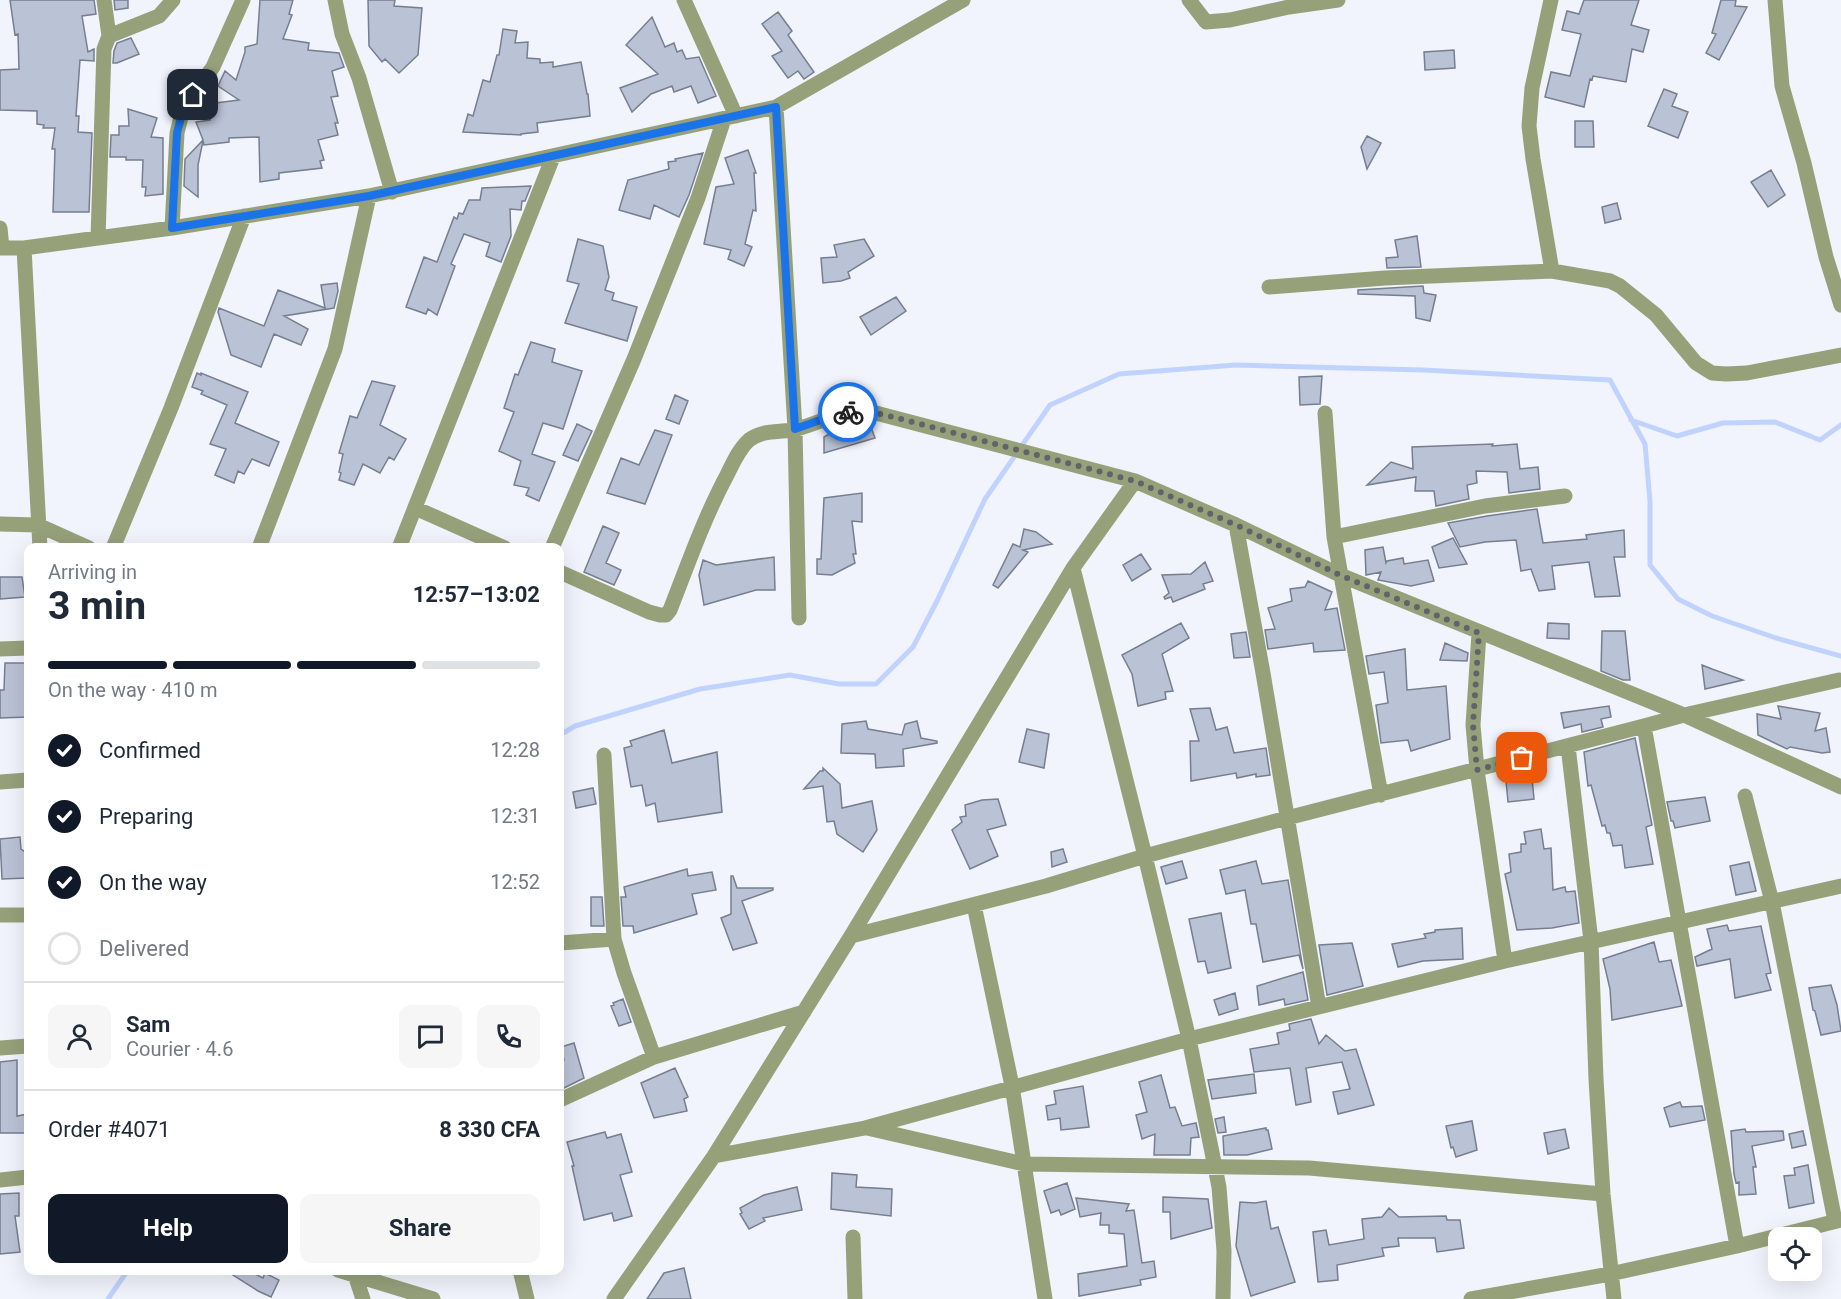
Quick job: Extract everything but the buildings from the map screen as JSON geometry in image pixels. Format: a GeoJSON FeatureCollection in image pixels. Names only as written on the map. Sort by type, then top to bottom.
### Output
{"type":"FeatureCollection","features":[{"type":"Feature","properties":{"kind":"street"},"geometry":{"type":"LineString","coordinates":[[98,238],[104,49],[109,36],[104,0]]}},
{"type":"Feature","properties":{"kind":"street"},"geometry":{"type":"LineString","coordinates":[[109,36],[159,16],[173,0]]}},
{"type":"Feature","properties":{"kind":"street"},"geometry":{"type":"LineString","coordinates":[[172,228],[177,133],[183,110],[213,68],[243,0]]}},
{"type":"Feature","properties":{"kind":"street"},"geometry":{"type":"LineString","coordinates":[[335,0],[342,34],[359,78],[392,192]]}},
{"type":"Feature","properties":{"kind":"street"},"geometry":{"type":"LineString","coordinates":[[554,543],[638,349],[730,118],[684,0]]}},
{"type":"Feature","properties":{"kind":"street"},"geometry":{"type":"LineString","coordinates":[[0,228],[1,248],[24,248],[172,228],[392,192],[730,118],[776,107],[963,0]]}},
{"type":"Feature","properties":{"kind":"street"},"geometry":{"type":"LineString","coordinates":[[1189,0],[1206,22],[1230,20],[1290,7],[1338,0]]}},
{"type":"Feature","properties":{"kind":"street"},"geometry":{"type":"LineString","coordinates":[[1551,0],[1532,88],[1529,126],[1552,271]]}},
{"type":"Feature","properties":{"kind":"street"},"geometry":{"type":"LineString","coordinates":[[1775,0],[1782,86],[1804,163],[1826,257],[1841,305]]}},
{"type":"Feature","properties":{"kind":"street"},"geometry":{"type":"LineString","coordinates":[[776,107],[795,429],[799,618]]}},
{"type":"Feature","properties":{"kind":"street"},"geometry":{"type":"LineString","coordinates":[[401,543],[553,157]]}},
{"type":"Feature","properties":{"kind":"street"},"geometry":{"type":"LineString","coordinates":[[261,543],[335,349],[369,196]]}},
{"type":"Feature","properties":{"kind":"street"},"geometry":{"type":"LineString","coordinates":[[115,543],[171,408],[244,216]]}},
{"type":"Feature","properties":{"kind":"street"},"geometry":{"type":"LineString","coordinates":[[24,248],[40,543]]}},
{"type":"Feature","properties":{"kind":"street"},"geometry":{"type":"LineString","coordinates":[[1269,287],[1385,278],[1552,271],[1610,281],[1620,286],[1656,315],[1696,363],[1712,373],[1747,373],[1841,355]]}},
{"type":"Feature","properties":{"kind":"street"},"geometry":{"type":"LineString","coordinates":[[564,574],[649,612],[666,615],[714,499],[739,451],[750,439],[766,432],[795,429],[840,413],[857,410],[872,412],[1135,481],[1236,525],[1340,575],[1684,715],[1841,787]]}},
{"type":"Feature","properties":{"kind":"street"},"geometry":{"type":"LineString","coordinates":[[1325,413],[1334,537],[1381,795]]}},
{"type":"Feature","properties":{"kind":"street"},"geometry":{"type":"LineString","coordinates":[[614,1299],[714,1156],[851,936],[1073,568],[1135,481]]}},
{"type":"Feature","properties":{"kind":"street"},"geometry":{"type":"LineString","coordinates":[[1334,537],[1485,506],[1565,496]]}},
{"type":"Feature","properties":{"kind":"street"},"geometry":{"type":"LineString","coordinates":[[415,508],[494,543]]}},
{"type":"Feature","properties":{"kind":"street"},"geometry":{"type":"LineString","coordinates":[[0,524],[38,525],[77,543]]}},
{"type":"Feature","properties":{"kind":"street"},"geometry":{"type":"LineString","coordinates":[[1236,525],[1319,1007]]}},
{"type":"Feature","properties":{"kind":"street"},"geometry":{"type":"LineString","coordinates":[[1073,568],[1189,1039],[1219,1187],[1224,1251],[1223,1299]]}},
{"type":"Feature","properties":{"kind":"street"},"geometry":{"type":"LineString","coordinates":[[1479,633],[1473,725],[1477,770],[1504,961]]}},
{"type":"Feature","properties":{"kind":"street"},"geometry":{"type":"LineString","coordinates":[[0,649],[24,648]]}},
{"type":"Feature","properties":{"kind":"street"},"geometry":{"type":"LineString","coordinates":[[851,936],[1046,886],[1145,856],[1287,818],[1684,715],[1839,680]]}},
{"type":"Feature","properties":{"kind":"street"},"geometry":{"type":"LineString","coordinates":[[1644,726],[1737,1246]]}},
{"type":"Feature","properties":{"kind":"street"},"geometry":{"type":"LineString","coordinates":[[1568,746],[1591,941],[1603,1194],[1614,1299]]}},
{"type":"Feature","properties":{"kind":"street"},"geometry":{"type":"LineString","coordinates":[[604,755],[614,939],[654,1057]]}},
{"type":"Feature","properties":{"kind":"street"},"geometry":{"type":"LineString","coordinates":[[0,782],[24,780]]}},
{"type":"Feature","properties":{"kind":"street"},"geometry":{"type":"LineString","coordinates":[[1471,1299],[1610,1274],[1838,1221],[1772,902],[1745,796]]}},
{"type":"Feature","properties":{"kind":"street"},"geometry":{"type":"LineString","coordinates":[[714,1156],[865,1128],[1189,1039],[1504,961],[1841,886]]}},
{"type":"Feature","properties":{"kind":"street"},"geometry":{"type":"LineString","coordinates":[[974,905],[1012,1086],[1045,1299]]}},
{"type":"Feature","properties":{"kind":"street"},"geometry":{"type":"LineString","coordinates":[[0,915],[24,915]]}},
{"type":"Feature","properties":{"kind":"street"},"geometry":{"type":"LineString","coordinates":[[564,943],[614,939]]}},
{"type":"Feature","properties":{"kind":"street"},"geometry":{"type":"LineString","coordinates":[[564,1098],[654,1057],[804,1012]]}},
{"type":"Feature","properties":{"kind":"street"},"geometry":{"type":"LineString","coordinates":[[0,1048],[24,1046]]}},
{"type":"Feature","properties":{"kind":"street"},"geometry":{"type":"LineString","coordinates":[[865,1128],[1024,1164],[1309,1168],[1603,1194]]}},
{"type":"Feature","properties":{"kind":"street"},"geometry":{"type":"LineString","coordinates":[[0,1180],[24,1177]]}},
{"type":"Feature","properties":{"kind":"street"},"geometry":{"type":"LineString","coordinates":[[853,1237],[855,1299]]}},
{"type":"Feature","properties":{"kind":"street"},"geometry":{"type":"LineString","coordinates":[[355,1275],[363,1299]]}},
{"type":"Feature","properties":{"kind":"street"},"geometry":{"type":"LineString","coordinates":[[355,1275],[434,1299]]}},
{"type":"Feature","properties":{"kind":"street"},"geometry":{"type":"LineString","coordinates":[[521,1275],[527,1299]]}},
{"type":"Feature","properties":{"kind":"waterway"},"geometry":{"type":"LineString","coordinates":[[564,733],[575,726],[700,689],[790,675],[839,684],[876,684],[913,647],[985,499],[1050,405],[1119,374],[1236,365],[1423,370],[1610,380],[1645,444],[1650,501],[1650,565],[1678,599],[1712,616],[1776,638],[1841,656]]}},
{"type":"Feature","properties":{"kind":"waterway"},"geometry":{"type":"LineString","coordinates":[[1631,420],[1677,436],[1723,423],[1775,422],[1820,440],[1841,425]]}},
{"type":"Feature","properties":{"kind":"waterway"},"geometry":{"type":"LineString","coordinates":[[108,1299],[125,1275]]}},
{"type":"Feature","properties":{"kind":"way so far"},"geometry":{"type":"LineString","coordinates":[[848,412],[857,410],[872,412],[1135,481],[1236,525],[1340,575],[1479,633],[1473,725],[1477,770],[1522,758]]}},
{"type":"Feature","properties":{"kind":"route"},"geometry":{"type":"LineString","coordinates":[[193,95],[183,110],[177,133],[172,228],[369,196],[597,148],[776,107],[795,429],[848,412]]}}]}
